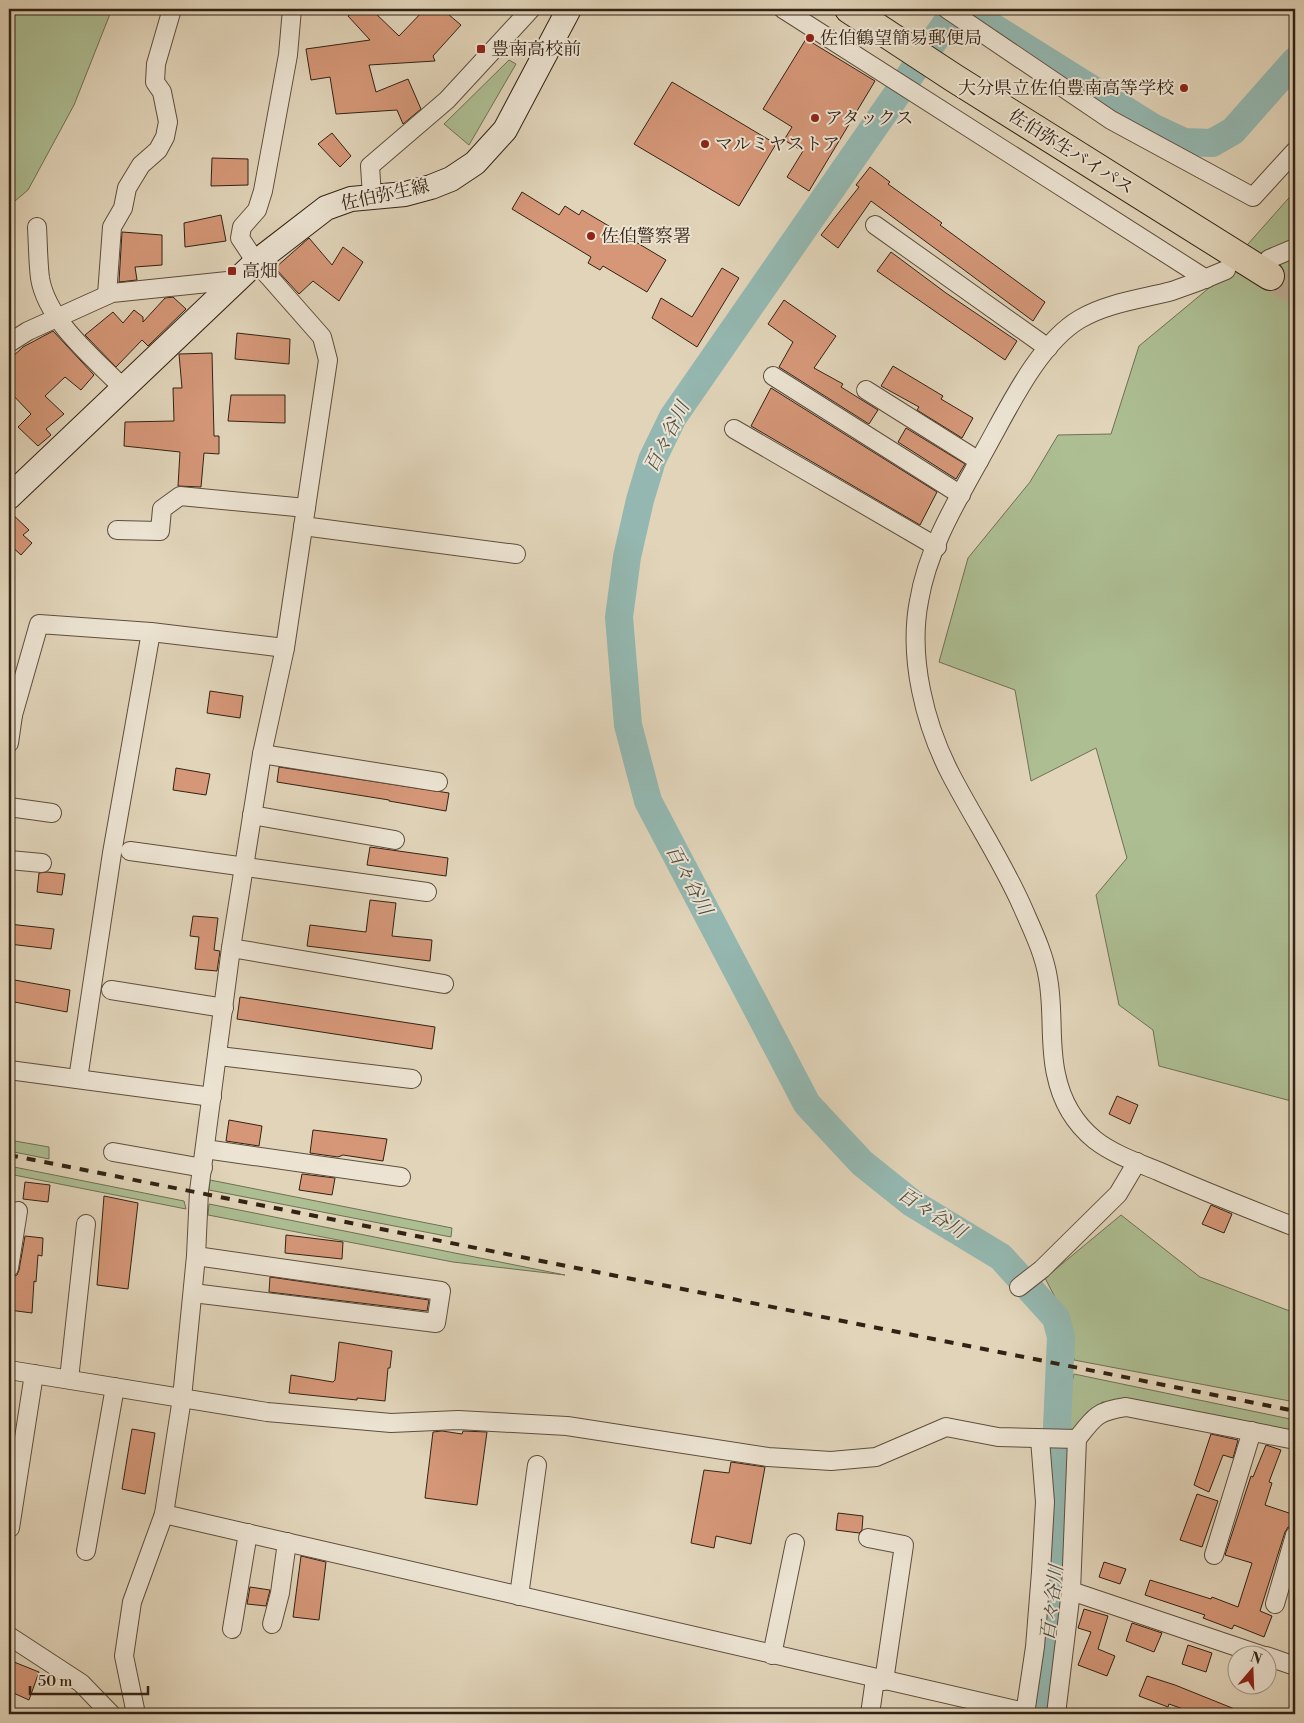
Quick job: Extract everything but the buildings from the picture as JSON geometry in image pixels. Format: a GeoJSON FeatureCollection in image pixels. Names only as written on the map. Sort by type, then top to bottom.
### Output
{"type":"FeatureCollection","features":[{"type":"Feature","properties":{"kind":"highway","name":"佐伯弥生バイパス"},"geometry":{"type":"LineString","coordinates":[[849,9],[954,78],[1269,268]]}},
{"type":"Feature","properties":{"kind":"main road","name":"佐伯弥生線"},"geometry":{"type":"LineString","coordinates":[[9,497],[256,262],[326,208],[351,198],[405,194],[431,187],[451,178],[475,163],[505,130],[568,9]]}},
{"type":"Feature","properties":{"kind":"street"},"geometry":{"type":"LineString","coordinates":[[108,295],[112,227],[123,208],[128,188],[141,165],[158,150],[165,137],[168,122],[162,92],[154,82],[156,64],[172,9]]}},
{"type":"Feature","properties":{"kind":"street"},"geometry":{"type":"LineString","coordinates":[[136,1714],[124,1656],[132,1602],[164,1514],[182,1398],[193,1293],[202,1168],[231,948],[262,754],[285,648],[328,360],[322,337],[256,262],[240,238],[242,227],[257,210],[263,191],[288,55],[292,9]]}},
{"type":"Feature","properties":{"kind":"street"},"geometry":{"type":"LineString","coordinates":[[372,196],[370,166],[447,100],[531,9]]}},
{"type":"Feature","properties":{"kind":"street"},"geometry":{"type":"LineString","coordinates":[[783,9],[1206,279]]}},
{"type":"Feature","properties":{"kind":"street"},"geometry":{"type":"LineString","coordinates":[[947,9],[1111,120],[1253,197],[1295,151]]}},
{"type":"Feature","properties":{"kind":"street"},"geometry":{"type":"LineString","coordinates":[[876,225],[1048,348]]}},
{"type":"Feature","properties":{"kind":"street"},"geometry":{"type":"LineString","coordinates":[[37,228],[40,278],[45,296],[57,318],[123,388]]}},
{"type":"Feature","properties":{"kind":"street"},"geometry":{"type":"LineString","coordinates":[[1269,268],[1295,248]]}},
{"type":"Feature","properties":{"kind":"street"},"geometry":{"type":"LineString","coordinates":[[1226,270],[1206,279],[1106,307],[1079,319],[1054,339],[1014,398],[960,495],[937,547],[918,602],[917,655],[924,707],[950,772],[1020,902],[1042,954],[1049,979],[1055,1072],[1061,1096],[1074,1117],[1092,1138],[1110,1151],[1295,1227]]}},
{"type":"Feature","properties":{"kind":"street"},"geometry":{"type":"LineString","coordinates":[[9,343],[57,318],[108,295],[238,280]]}},
{"type":"Feature","properties":{"kind":"street"},"geometry":{"type":"LineString","coordinates":[[773,376],[960,495]]}},
{"type":"Feature","properties":{"kind":"street"},"geometry":{"type":"LineString","coordinates":[[866,390],[979,461]]}},
{"type":"Feature","properties":{"kind":"street"},"geometry":{"type":"LineString","coordinates":[[734,429],[937,547]]}},
{"type":"Feature","properties":{"kind":"street"},"geometry":{"type":"LineString","coordinates":[[117,530],[160,531],[162,508],[180,496],[516,554]]}},
{"type":"Feature","properties":{"kind":"street"},"geometry":{"type":"LineString","coordinates":[[9,743],[11,714],[39,624],[151,632],[285,648]]}},
{"type":"Feature","properties":{"kind":"street"},"geometry":{"type":"LineString","coordinates":[[78,1079],[112,853],[151,632]]}},
{"type":"Feature","properties":{"kind":"street"},"geometry":{"type":"LineString","coordinates":[[262,754],[438,782]]}},
{"type":"Feature","properties":{"kind":"street"},"geometry":{"type":"LineString","coordinates":[[9,807],[52,813]]}},
{"type":"Feature","properties":{"kind":"street"},"geometry":{"type":"LineString","coordinates":[[252,815],[395,840]]}},
{"type":"Feature","properties":{"kind":"street"},"geometry":{"type":"LineString","coordinates":[[130,851],[427,892]]}},
{"type":"Feature","properties":{"kind":"street"},"geometry":{"type":"LineString","coordinates":[[9,860],[42,863]]}},
{"type":"Feature","properties":{"kind":"street"},"geometry":{"type":"LineString","coordinates":[[231,948],[444,984]]}},
{"type":"Feature","properties":{"kind":"street"},"geometry":{"type":"LineString","coordinates":[[111,990],[224,1008]]}},
{"type":"Feature","properties":{"kind":"street"},"geometry":{"type":"LineString","coordinates":[[218,1056],[412,1079]]}},
{"type":"Feature","properties":{"kind":"street"},"geometry":{"type":"LineString","coordinates":[[9,1070],[212,1097]]}},
{"type":"Feature","properties":{"kind":"street"},"geometry":{"type":"LineString","coordinates":[[205,1149],[401,1177]]}},
{"type":"Feature","properties":{"kind":"street"},"geometry":{"type":"LineString","coordinates":[[113,1152],[202,1168]]}},
{"type":"Feature","properties":{"kind":"street"},"geometry":{"type":"LineString","coordinates":[[1019,1287],[1042,1269],[1118,1194],[1137,1162]]}},
{"type":"Feature","properties":{"kind":"street"},"geometry":{"type":"LineString","coordinates":[[9,1268],[18,1212]]}},
{"type":"Feature","properties":{"kind":"street"},"geometry":{"type":"LineString","coordinates":[[69,1379],[86,1224]]}},
{"type":"Feature","properties":{"kind":"street"},"geometry":{"type":"LineString","coordinates":[[193,1293],[436,1323],[441,1291],[196,1256]]}},
{"type":"Feature","properties":{"kind":"street"},"geometry":{"type":"LineString","coordinates":[[9,1370],[267,1412],[390,1423],[458,1420],[567,1426],[768,1457],[831,1462],[876,1457],[946,1427],[998,1437],[1077,1439]]}},
{"type":"Feature","properties":{"kind":"street"},"geometry":{"type":"LineString","coordinates":[[10,1528],[34,1374]]}},
{"type":"Feature","properties":{"kind":"street"},"geometry":{"type":"LineString","coordinates":[[86,1551],[115,1387]]}},
{"type":"Feature","properties":{"kind":"street"},"geometry":{"type":"LineString","coordinates":[[1056,1714],[1070,1590],[1077,1439],[1092,1420],[1106,1410],[1126,1407],[1295,1440]]}},
{"type":"Feature","properties":{"kind":"street"},"geometry":{"type":"LineString","coordinates":[[1214,1555],[1252,1431]]}},
{"type":"Feature","properties":{"kind":"street"},"geometry":{"type":"LineString","coordinates":[[164,1514],[1025,1713],[1035,1647],[1045,1502],[1040,1439]]}},
{"type":"Feature","properties":{"kind":"street"},"geometry":{"type":"LineString","coordinates":[[519,1596],[537,1465]]}},
{"type":"Feature","properties":{"kind":"street"},"geometry":{"type":"LineString","coordinates":[[232,1629],[248,1533]]}},
{"type":"Feature","properties":{"kind":"street"},"geometry":{"type":"LineString","coordinates":[[1274,1604],[1295,1535]]}},
{"type":"Feature","properties":{"kind":"street"},"geometry":{"type":"LineString","coordinates":[[868,1538],[904,1545],[880,1680],[870,1714]]}},
{"type":"Feature","properties":{"kind":"street"},"geometry":{"type":"LineString","coordinates":[[272,1624],[280,1593],[287,1542]]}},
{"type":"Feature","properties":{"kind":"street"},"geometry":{"type":"LineString","coordinates":[[772,1655],[795,1542]]}},
{"type":"Feature","properties":{"kind":"street"},"geometry":{"type":"LineString","coordinates":[[1070,1590],[1235,1646]]}},
{"type":"Feature","properties":{"kind":"street"},"geometry":{"type":"LineString","coordinates":[[9,1636],[81,1683],[111,1714]]}},
{"type":"Feature","properties":{"kind":"street"},"geometry":{"type":"LineString","coordinates":[[1276,1660],[1295,1666]]}},
{"type":"Feature","properties":{"kind":"green space"},"geometry":{"type":"Polygon","coordinates":[[[9,9],[112,9],[74,105],[28,190],[9,206],[9,9]]]}},
{"type":"Feature","properties":{"kind":"green space"},"geometry":{"type":"Polygon","coordinates":[[[509,60],[516,64],[469,145],[444,124],[509,60]]]}},
{"type":"Feature","properties":{"kind":"green space"},"geometry":{"type":"Polygon","coordinates":[[[1295,191],[1295,1102],[1159,1066],[1153,1030],[1119,1005],[1096,895],[1127,858],[1096,748],[1031,781],[1015,690],[939,662],[968,558],[1030,482],[1058,435],[1111,434],[1139,346],[1209,288],[1295,191]]]}},
{"type":"Feature","properties":{"kind":"green space"},"geometry":{"type":"Polygon","coordinates":[[[9,1140],[49,1147],[49,1159],[9,1151],[9,1140]]]}},
{"type":"Feature","properties":{"kind":"green space"},"geometry":{"type":"Polygon","coordinates":[[[9,1166],[184,1201],[186,1209],[9,1174],[9,1166]]]}},
{"type":"Feature","properties":{"kind":"green space"},"geometry":{"type":"Polygon","coordinates":[[[210,1180],[452,1228],[451,1237],[209,1190],[210,1180]]]}},
{"type":"Feature","properties":{"kind":"green space"},"geometry":{"type":"Polygon","coordinates":[[[209,1204],[565,1275],[453,1262],[208,1215],[209,1204]]]}},
{"type":"Feature","properties":{"kind":"green space"},"geometry":{"type":"Polygon","coordinates":[[[1121,1215],[1200,1277],[1295,1313],[1295,1402],[1074,1360],[1069,1324],[1045,1278],[1121,1215]]]}},
{"type":"Feature","properties":{"kind":"green space"},"geometry":{"type":"Polygon","coordinates":[[[1074,1374],[1295,1420],[1295,1435],[1131,1403],[1102,1402],[1086,1422],[1072,1434],[1066,1406],[1074,1374]]]}},
{"type":"Feature","properties":{"kind":"waterway","name":"百々谷川"},"geometry":{"type":"LineString","coordinates":[[956,9],[673,417],[652,460],[640,500],[627,557],[619,617],[628,725],[648,801],[807,1104],[862,1163],[912,1203],[1001,1257],[1056,1318],[1061,1337],[1057,1427],[1059,1550],[1039,1714]]}},
{"type":"Feature","properties":{"kind":"waterway","name":"百々谷川"},"geometry":{"type":"LineString","coordinates":[[964,9],[1154,128],[1184,142],[1212,143],[1233,131],[1295,61]]}},
{"type":"Feature","properties":{"kind":"tunnel"},"geometry":{"type":"LineString","coordinates":[[1270,276],[1295,291]]}},
{"type":"Feature","properties":{"kind":"railway"},"geometry":{"type":"LineString","coordinates":[[9,1155],[1295,1411]]}},
{"type":"Feature","properties":{"kind":"place","name":"佐伯鶴望簡易郵便局"},"geometry":{"type":"Point","coordinates":[810,38]}},
{"type":"Feature","properties":{"kind":"place","name":"豊南高校前"},"geometry":{"type":"Point","coordinates":[481,49]}},
{"type":"Feature","properties":{"kind":"place","name":"大分県立佐伯豊南高等学校"},"geometry":{"type":"Point","coordinates":[1184,88]}},
{"type":"Feature","properties":{"kind":"place","name":"アタックス"},"geometry":{"type":"Point","coordinates":[815,118]}},
{"type":"Feature","properties":{"kind":"place","name":"マルミヤストア"},"geometry":{"type":"Point","coordinates":[705,144]}},
{"type":"Feature","properties":{"kind":"place","name":"佐伯警察署"},"geometry":{"type":"Point","coordinates":[591,236]}},
{"type":"Feature","properties":{"kind":"place","name":"高畑"},"geometry":{"type":"Point","coordinates":[232,271]}}]}
